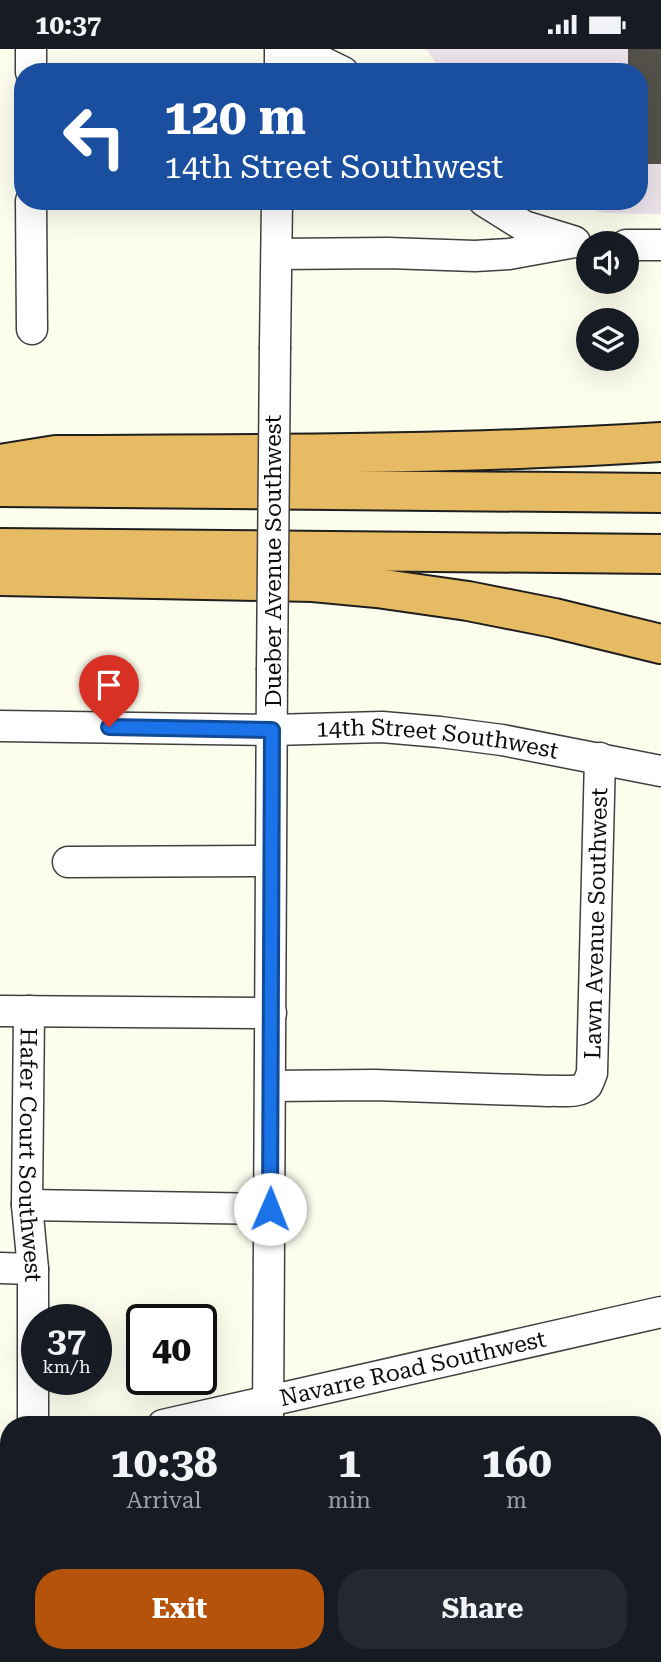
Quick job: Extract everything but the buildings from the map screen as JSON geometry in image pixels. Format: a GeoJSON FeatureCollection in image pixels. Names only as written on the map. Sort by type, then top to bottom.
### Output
{"type":"FeatureCollection","features":[{"type":"Feature","properties":{"kind":"highway"},"geometry":{"type":"LineString","coordinates":[[0,464],[56,455],[447,452],[661,442]]}},
{"type":"Feature","properties":{"kind":"highway"},"geometry":{"type":"LineString","coordinates":[[0,487],[661,492]]}},
{"type":"Feature","properties":{"kind":"highway"},"geometry":{"type":"LineString","coordinates":[[0,548],[661,554]]}},
{"type":"Feature","properties":{"kind":"highway"},"geometry":{"type":"LineString","coordinates":[[0,576],[313,582],[377,588],[468,601],[554,618],[661,644]]}},
{"type":"Feature","properties":{"kind":"street"},"geometry":{"type":"LineString","coordinates":[[296,49],[325,63]]}},
{"type":"Feature","properties":{"kind":"street"},"geometry":{"type":"LineString","coordinates":[[32,210],[32,329]]}},
{"type":"Feature","properties":{"kind":"street","name":"Dueber Avenue Southwest"},"geometry":{"type":"LineString","coordinates":[[268,1413],[277,210]]}},
{"type":"Feature","properties":{"kind":"street"},"geometry":{"type":"LineString","coordinates":[[498,210],[524,226],[576,241]]}},
{"type":"Feature","properties":{"kind":"street"},"geometry":{"type":"LineString","coordinates":[[276,254],[388,253],[475,256],[576,244]]}},
{"type":"Feature","properties":{"kind":"street"},"geometry":{"type":"LineString","coordinates":[[639,245],[661,245]]}},
{"type":"Feature","properties":{"kind":"street","name":"14th Street Southwest"},"geometry":{"type":"LineString","coordinates":[[0,726],[272,730],[382,727],[502,740],[661,771]]}},
{"type":"Feature","properties":{"kind":"street","name":"Lawn Avenue Southwest"},"geometry":{"type":"LineString","coordinates":[[271,1086],[440,1086],[549,1091],[576,1090],[588,1084],[592,1073],[600,758]]}},
{"type":"Feature","properties":{"kind":"street"},"geometry":{"type":"LineString","coordinates":[[68,862],[270,861]]}},
{"type":"Feature","properties":{"kind":"street"},"geometry":{"type":"LineString","coordinates":[[15,1011],[271,1013]]}},
{"type":"Feature","properties":{"kind":"street","name":"Hafer Court Southwest"},"geometry":{"type":"LineString","coordinates":[[15,1011],[33,1269],[33,1416]]}},
{"type":"Feature","properties":{"kind":"street"},"geometry":{"type":"LineString","coordinates":[[27,1205],[270,1209]]}},
{"type":"Feature","properties":{"kind":"street"},"geometry":{"type":"LineString","coordinates":[[0,1268],[33,1269]]}},
{"type":"Feature","properties":{"kind":"street","name":"Navarre Road Southwest"},"geometry":{"type":"LineString","coordinates":[[242,1416],[268,1413],[661,1312]]}},
{"type":"Feature","properties":{"kind":"shaded area"},"geometry":{"type":"Polygon","coordinates":[[[424,49],[661,49],[661,214],[604,213],[593,210],[648,210],[648,63],[435,63],[424,49]]]}},
{"type":"Feature","properties":{"kind":"route"},"geometry":{"type":"LineString","coordinates":[[109,727],[272,730],[270,1209]]}}]}
